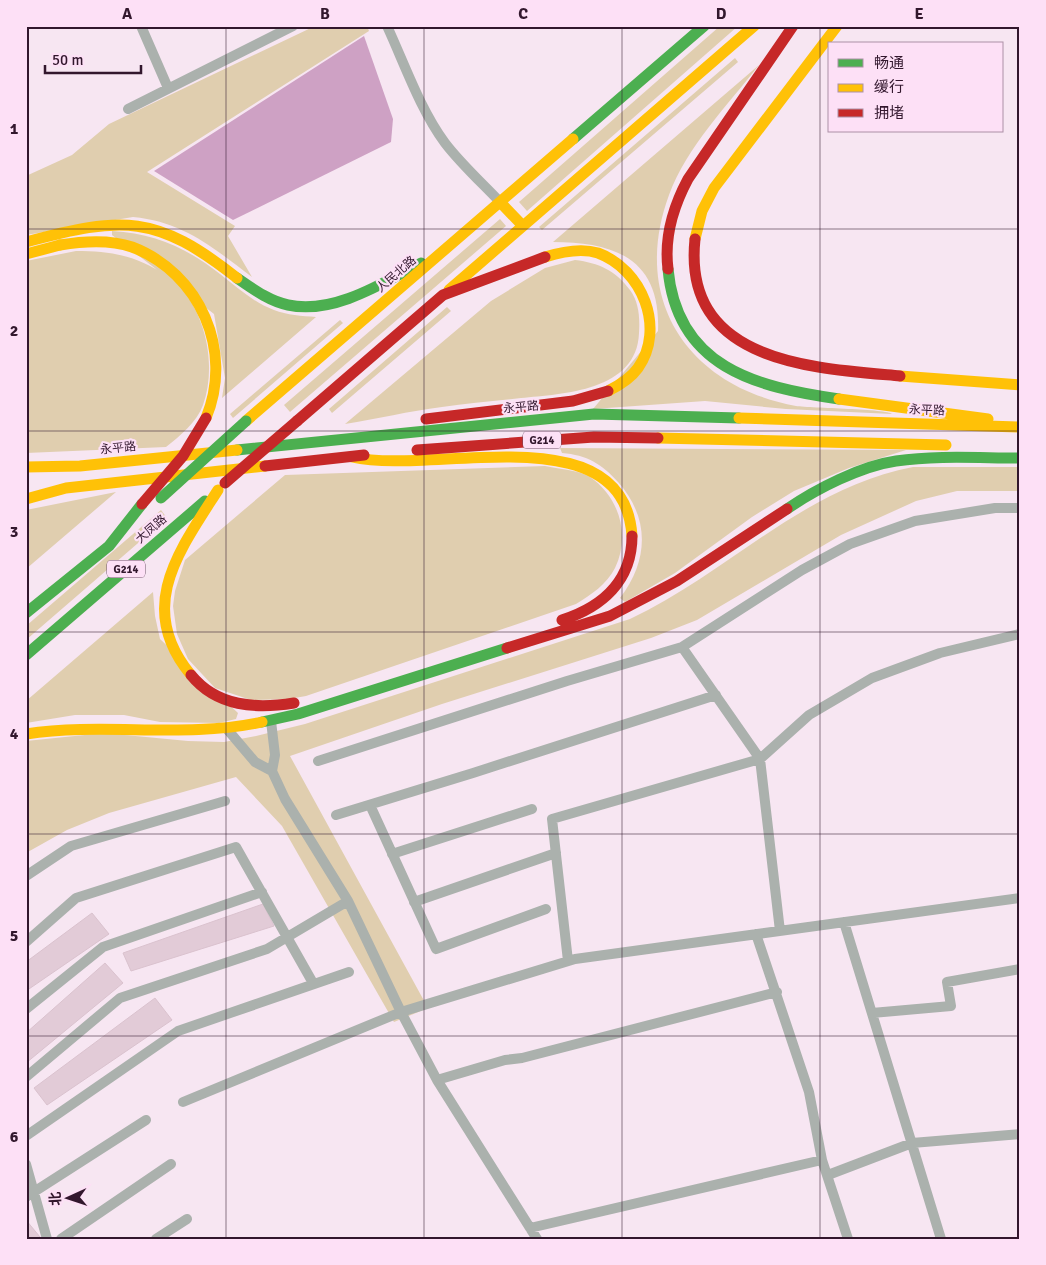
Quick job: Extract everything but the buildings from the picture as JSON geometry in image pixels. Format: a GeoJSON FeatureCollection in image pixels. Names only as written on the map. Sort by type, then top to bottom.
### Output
{"type":"FeatureCollection","features":[{"type":"Feature","properties":{"kind":"main road","name":"人民北路"},"geometry":{"type":"LineString","coordinates":[[108,546],[246,421],[704,26]]}},
{"type":"Feature","properties":{"kind":"main road"},"geometry":{"type":"LineString","coordinates":[[445,294],[754,26]]}},
{"type":"Feature","properties":{"kind":"main road"},"geometry":{"type":"LineString","coordinates":[[793,26],[692,172],[673,213],[668,238],[668,272],[675,305],[688,331],[703,352],[718,365],[762,385],[800,393],[1020,425]]}},
{"type":"Feature","properties":{"kind":"main road"},"geometry":{"type":"LineString","coordinates":[[837,26],[721,177],[706,201],[697,228],[694,249],[697,280],[706,305],[719,325],[738,341],[787,362],[912,377],[1020,385]]}},
{"type":"Feature","properties":{"kind":"main road"},"geometry":{"type":"LineString","coordinates":[[500,202],[523,226]]}},
{"type":"Feature","properties":{"kind":"main road"},"geometry":{"type":"LineString","coordinates":[[26,242],[95,226],[121,224],[145,226],[167,232],[198,248],[266,298],[290,306],[310,308],[340,302],[412,268],[453,244]]}},
{"type":"Feature","properties":{"kind":"main road"},"geometry":{"type":"LineString","coordinates":[[26,254],[60,245],[109,242],[130,247],[154,257],[174,272],[187,286],[203,310],[215,345],[216,370],[214,393],[208,413],[192,445],[108,546]]}},
{"type":"Feature","properties":{"kind":"main road"},"geometry":{"type":"LineString","coordinates":[[367,436],[417,421],[457,414],[569,401],[597,395],[610,390],[630,376],[638,368],[647,348],[650,316],[639,285],[617,261],[597,252],[572,251],[552,256],[445,294]]}},
{"type":"Feature","properties":{"kind":"main road","name":"G214"},"geometry":{"type":"LineString","coordinates":[[221,486],[445,294]]}},
{"type":"Feature","properties":{"kind":"main road","name":"永平路"},"geometry":{"type":"LineString","coordinates":[[26,473],[367,436],[594,414],[1020,425]]}},
{"type":"Feature","properties":{"kind":"main road","name":"G214"},"geometry":{"type":"LineString","coordinates":[[66,488],[463,445],[594,437],[1020,447]]}},
{"type":"Feature","properties":{"kind":"main road"},"geometry":{"type":"LineString","coordinates":[[221,486],[172,566],[165,591],[165,620],[175,653],[195,681],[218,697],[242,706],[272,707],[291,704],[568,618],[587,610],[607,597],[620,582],[627,568],[632,544],[627,508],[611,483],[587,467],[566,461],[534,458],[388,462],[352,457]]}},
{"type":"Feature","properties":{"kind":"main road"},"geometry":{"type":"LineString","coordinates":[[26,734],[80,727],[174,731],[227,729],[271,721],[572,630],[610,616],[677,581],[812,494],[864,470],[894,461],[920,458],[1020,458]]}},
{"type":"Feature","properties":{"kind":"main road"},"geometry":{"type":"LineString","coordinates":[[26,467],[80,466]]}},
{"type":"Feature","properties":{"kind":"main road","name":"大凤路"},"geometry":{"type":"LineString","coordinates":[[26,655],[221,486]]}},
{"type":"Feature","properties":{"kind":"main road"},"geometry":{"type":"LineString","coordinates":[[26,492],[66,488]]}},
{"type":"Feature","properties":{"kind":"main road"},"geometry":{"type":"LineString","coordinates":[[26,499],[66,488]]}},
{"type":"Feature","properties":{"kind":"main road","name":"G214"},"geometry":{"type":"LineString","coordinates":[[26,613],[108,546]]}},
{"type":"Feature","properties":{"kind":"street"},"geometry":{"type":"LineString","coordinates":[[141,26],[168,88]]}},
{"type":"Feature","properties":{"kind":"street"},"geometry":{"type":"LineString","coordinates":[[128,109],[293,26]]}},
{"type":"Feature","properties":{"kind":"street"},"geometry":{"type":"LineString","coordinates":[[387,26],[417,93],[440,136],[456,156],[500,202]]}},
{"type":"Feature","properties":{"kind":"street"},"geometry":{"type":"LineString","coordinates":[[318,762],[567,681],[682,647],[802,570],[850,544],[915,521],[995,508],[1020,508]]}},
{"type":"Feature","properties":{"kind":"street"},"geometry":{"type":"LineString","coordinates":[[568,961],[552,819],[760,759],[809,715],[872,678],[940,653],[1020,634]]}},
{"type":"Feature","properties":{"kind":"street"},"geometry":{"type":"LineString","coordinates":[[682,647],[760,759],[780,931]]}},
{"type":"Feature","properties":{"kind":"street"},"geometry":{"type":"LineString","coordinates":[[336,814],[370,805],[716,695]]}},
{"type":"Feature","properties":{"kind":"street"},"geometry":{"type":"LineString","coordinates":[[271,721],[275,755],[272,771],[285,799],[348,901],[401,1012],[437,1080],[537,1239]]}},
{"type":"Feature","properties":{"kind":"street"},"geometry":{"type":"LineString","coordinates":[[227,729],[255,762],[264,769],[272,771]]}},
{"type":"Feature","properties":{"kind":"street"},"geometry":{"type":"LineString","coordinates":[[26,876],[71,846],[225,801]]}},
{"type":"Feature","properties":{"kind":"street"},"geometry":{"type":"LineString","coordinates":[[370,805],[436,949],[546,910]]}},
{"type":"Feature","properties":{"kind":"street"},"geometry":{"type":"LineString","coordinates":[[392,854],[532,809]]}},
{"type":"Feature","properties":{"kind":"street"},"geometry":{"type":"LineString","coordinates":[[26,942],[76,898],[236,846],[313,983]]}},
{"type":"Feature","properties":{"kind":"street"},"geometry":{"type":"LineString","coordinates":[[414,902],[556,853]]}},
{"type":"Feature","properties":{"kind":"street"},"geometry":{"type":"LineString","coordinates":[[26,1009],[103,947],[262,892]]}},
{"type":"Feature","properties":{"kind":"street"},"geometry":{"type":"LineString","coordinates":[[183,1102],[401,1012],[568,961],[1020,898]]}},
{"type":"Feature","properties":{"kind":"street"},"geometry":{"type":"LineString","coordinates":[[26,1077],[120,998],[267,949],[348,901]]}},
{"type":"Feature","properties":{"kind":"street"},"geometry":{"type":"LineString","coordinates":[[844,922],[941,1239]]}},
{"type":"Feature","properties":{"kind":"street"},"geometry":{"type":"LineString","coordinates":[[756,934],[809,1092],[822,1160],[848,1239]]}},
{"type":"Feature","properties":{"kind":"street"},"geometry":{"type":"LineString","coordinates":[[872,1013],[951,1006],[947,982],[1020,968]]}},
{"type":"Feature","properties":{"kind":"street"},"geometry":{"type":"LineString","coordinates":[[26,1136],[178,1031],[349,972]]}},
{"type":"Feature","properties":{"kind":"street"},"geometry":{"type":"LineString","coordinates":[[437,1080],[505,1060],[522,1058],[777,992]]}},
{"type":"Feature","properties":{"kind":"street"},"geometry":{"type":"LineString","coordinates":[[30,1195],[146,1120]]}},
{"type":"Feature","properties":{"kind":"street"},"geometry":{"type":"LineString","coordinates":[[828,1175],[912,1142],[1020,1134]]}},
{"type":"Feature","properties":{"kind":"street"},"geometry":{"type":"LineString","coordinates":[[530,1228],[822,1160]]}},
{"type":"Feature","properties":{"kind":"street"},"geometry":{"type":"LineString","coordinates":[[26,1164],[30,1195],[46,1239]]}},
{"type":"Feature","properties":{"kind":"street"},"geometry":{"type":"LineString","coordinates":[[61,1239],[171,1164]]}},
{"type":"Feature","properties":{"kind":"street"},"geometry":{"type":"LineString","coordinates":[[156,1239],[186,1219]]}},
{"type":"Feature","properties":{"kind":"shaded area"},"geometry":{"type":"Polygon","coordinates":[[[315,26],[367,26],[369,31],[147,172],[235,226],[228,236],[252,277],[210,246],[183,230],[151,220],[133,217],[26,235],[26,176],[72,155],[109,124],[315,26]]]}},
{"type":"Feature","properties":{"kind":"shaded area"},"geometry":{"type":"Polygon","coordinates":[[[720,26],[738,26],[527,211],[519,202],[720,26]]]}},
{"type":"Feature","properties":{"kind":"shaded area"},"geometry":{"type":"Polygon","coordinates":[[[364,36],[393,119],[391,142],[233,220],[154,171],[364,36]]]}},
{"type":"Feature","properties":{"kind":"shaded area"},"geometry":{"type":"Polygon","coordinates":[[[735,58],[738,62],[542,230],[539,227],[735,58]]]}},
{"type":"Feature","properties":{"kind":"shaded area"},"geometry":{"type":"Polygon","coordinates":[[[759,65],[697,143],[686,160],[669,195],[659,234],[657,270],[664,303],[678,333],[699,358],[726,380],[758,396],[796,406],[877,411],[892,414],[786,409],[705,401],[593,409],[658,331],[657,307],[652,287],[642,271],[630,259],[614,251],[596,246],[553,242],[759,65]]]}},
{"type":"Feature","properties":{"kind":"shaded area"},"geometry":{"type":"Polygon","coordinates":[[[500,219],[506,226],[290,412],[284,405],[500,219]]]}},
{"type":"Feature","properties":{"kind":"shaded area"},"geometry":{"type":"Polygon","coordinates":[[[112,231],[142,235],[182,249],[267,307],[279,312],[316,317],[222,398],[225,378],[214,314],[112,235],[112,231]]]}},
{"type":"Feature","properties":{"kind":"shaded area"},"geometry":{"type":"Polygon","coordinates":[[[76,251],[121,255],[152,267],[178,284],[196,310],[202,325],[209,357],[207,390],[197,417],[166,447],[26,453],[26,261],[76,251]]]}},
{"type":"Feature","properties":{"kind":"shaded area"},"geometry":{"type":"Polygon","coordinates":[[[575,260],[592,263],[618,277],[630,290],[637,305],[639,333],[635,352],[626,367],[612,378],[595,386],[576,391],[430,409],[345,424],[491,301],[545,268],[575,260]]]}},
{"type":"Feature","properties":{"kind":"shaded area"},"geometry":{"type":"Polygon","coordinates":[[[447,307],[451,311],[332,413],[329,409],[447,307]]]}},
{"type":"Feature","properties":{"kind":"shaded area"},"geometry":{"type":"Polygon","coordinates":[[[340,320],[343,323],[233,418],[230,414],[340,320]]]}},
{"type":"Feature","properties":{"kind":"shaded area"},"geometry":{"type":"Polygon","coordinates":[[[560,448],[906,450],[849,468],[794,491],[752,517],[675,573],[625,602],[620,598],[630,584],[641,554],[642,539],[636,510],[618,482],[600,465],[586,458],[562,453],[560,448]]]}},
{"type":"Feature","properties":{"kind":"shaded area"},"geometry":{"type":"Polygon","coordinates":[[[545,466],[574,471],[590,477],[600,485],[615,506],[622,530],[620,555],[612,574],[593,593],[576,604],[306,696],[289,699],[251,700],[215,688],[188,659],[177,634],[173,606],[175,591],[185,560],[285,475],[545,466]]]}},
{"type":"Feature","properties":{"kind":"shaded area"},"geometry":{"type":"Polygon","coordinates":[[[913,467],[1020,467],[1020,491],[957,491],[916,501],[841,535],[697,620],[651,638],[442,704],[290,756],[428,1008],[394,1022],[282,826],[236,777],[109,813],[67,830],[26,853],[26,741],[104,733],[188,741],[224,742],[305,724],[630,619],[701,579],[801,512],[836,493],[873,478],[913,467]]]}},
{"type":"Feature","properties":{"kind":"shaded area"},"geometry":{"type":"Polygon","coordinates":[[[116,492],[26,569],[26,510],[116,492]]]}},
{"type":"Feature","properties":{"kind":"shaded area"},"geometry":{"type":"Polygon","coordinates":[[[161,510],[167,518],[26,640],[26,626],[161,510]]]}},
{"type":"Feature","properties":{"kind":"shaded area"},"geometry":{"type":"Polygon","coordinates":[[[153,592],[155,616],[160,639],[238,713],[236,719],[219,723],[160,722],[124,715],[75,715],[26,723],[26,701],[153,592]]]}},
{"type":"Feature","properties":{"kind":"traffic: fast"},"geometry":{"type":"LineString","coordinates":[[573,139],[704,26]]}},
{"type":"Feature","properties":{"kind":"traffic: fast"},"geometry":{"type":"LineString","coordinates":[[237,278],[274,301],[305,307],[340,301],[357,295],[421,263]]}},
{"type":"Feature","properties":{"kind":"traffic: fast"},"geometry":{"type":"LineString","coordinates":[[668,269],[674,302],[687,329],[704,350],[725,366],[750,378],[778,387],[839,399]]}},
{"type":"Feature","properties":{"kind":"traffic: fast"},"geometry":{"type":"LineString","coordinates":[[237,450],[594,414],[739,418]]}},
{"type":"Feature","properties":{"kind":"traffic: fast"},"geometry":{"type":"LineString","coordinates":[[161,498],[246,421]]}},
{"type":"Feature","properties":{"kind":"traffic: fast"},"geometry":{"type":"LineString","coordinates":[[787,509],[839,479],[882,464],[927,458],[1020,458]]}},
{"type":"Feature","properties":{"kind":"traffic: fast"},"geometry":{"type":"LineString","coordinates":[[26,655],[205,501]]}},
{"type":"Feature","properties":{"kind":"traffic: fast"},"geometry":{"type":"LineString","coordinates":[[26,613],[109,546],[142,504]]}},
{"type":"Feature","properties":{"kind":"traffic: fast"},"geometry":{"type":"LineString","coordinates":[[262,722],[298,714],[507,648]]}},
{"type":"Feature","properties":{"kind":"traffic: slow"},"geometry":{"type":"LineString","coordinates":[[449,290],[754,26]]}},
{"type":"Feature","properties":{"kind":"traffic: slow"},"geometry":{"type":"LineString","coordinates":[[695,239],[702,211],[714,188],[837,26]]}},
{"type":"Feature","properties":{"kind":"traffic: slow"},"geometry":{"type":"LineString","coordinates":[[246,421],[573,139]]}},
{"type":"Feature","properties":{"kind":"traffic: slow"},"geometry":{"type":"LineString","coordinates":[[500,202],[523,226]]}},
{"type":"Feature","properties":{"kind":"traffic: slow"},"geometry":{"type":"LineString","coordinates":[[26,242],[89,228],[114,225],[138,226],[160,232],[184,242],[209,257],[237,278]]}},
{"type":"Feature","properties":{"kind":"traffic: slow"},"geometry":{"type":"LineString","coordinates":[[60,245],[96,242],[123,244],[132,247],[156,259],[176,275],[193,295],[205,317],[213,341],[216,367],[214,392],[206,418]]}},
{"type":"Feature","properties":{"kind":"traffic: slow"},"geometry":{"type":"LineString","coordinates":[[26,254],[60,245]]}},
{"type":"Feature","properties":{"kind":"traffic: slow"},"geometry":{"type":"LineString","coordinates":[[545,257],[572,251],[598,253],[613,261],[627,272],[645,302],[649,318],[650,335],[646,352],[632,375],[608,391]]}},
{"type":"Feature","properties":{"kind":"traffic: slow"},"geometry":{"type":"LineString","coordinates":[[900,376],[1020,385]]}},
{"type":"Feature","properties":{"kind":"traffic: slow"},"geometry":{"type":"LineString","coordinates":[[839,399],[988,419]]}},
{"type":"Feature","properties":{"kind":"traffic: slow"},"geometry":{"type":"LineString","coordinates":[[739,418],[1020,427]]}},
{"type":"Feature","properties":{"kind":"traffic: slow"},"geometry":{"type":"LineString","coordinates":[[658,438],[946,445]]}},
{"type":"Feature","properties":{"kind":"traffic: slow"},"geometry":{"type":"LineString","coordinates":[[26,467],[80,466],[237,450]]}},
{"type":"Feature","properties":{"kind":"traffic: slow"},"geometry":{"type":"LineString","coordinates":[[352,457],[387,461],[519,457],[561,462],[596,474],[621,498],[632,536]]}},
{"type":"Feature","properties":{"kind":"traffic: slow"},"geometry":{"type":"LineString","coordinates":[[26,499],[66,488],[265,466]]}},
{"type":"Feature","properties":{"kind":"traffic: slow"},"geometry":{"type":"LineString","coordinates":[[191,675],[174,650],[166,626],[165,603],[169,580],[178,558],[189,535],[218,490]]}},
{"type":"Feature","properties":{"kind":"traffic: slow"},"geometry":{"type":"LineString","coordinates":[[26,734],[85,729],[203,729],[233,727],[262,722]]}},
{"type":"Feature","properties":{"kind":"traffic: jam"},"geometry":{"type":"LineString","coordinates":[[668,269],[667,245],[671,222],[678,200],[688,179],[793,26]]}},
{"type":"Feature","properties":{"kind":"traffic: jam"},"geometry":{"type":"LineString","coordinates":[[695,239],[696,280],[709,312],[731,335],[760,351],[793,362],[829,369],[900,376]]}},
{"type":"Feature","properties":{"kind":"traffic: jam"},"geometry":{"type":"LineString","coordinates":[[297,421],[443,295],[545,257]]}},
{"type":"Feature","properties":{"kind":"traffic: jam"},"geometry":{"type":"LineString","coordinates":[[426,419],[573,401],[608,391]]}},
{"type":"Feature","properties":{"kind":"traffic: jam"},"geometry":{"type":"LineString","coordinates":[[142,504],[183,456],[206,418]]}},
{"type":"Feature","properties":{"kind":"traffic: jam"},"geometry":{"type":"LineString","coordinates":[[225,483],[297,421]]}},
{"type":"Feature","properties":{"kind":"traffic: jam"},"geometry":{"type":"LineString","coordinates":[[417,450],[594,437],[658,438]]}},
{"type":"Feature","properties":{"kind":"traffic: jam"},"geometry":{"type":"LineString","coordinates":[[265,466],[364,455]]}},
{"type":"Feature","properties":{"kind":"traffic: jam"},"geometry":{"type":"LineString","coordinates":[[507,648],[610,616],[677,581],[787,509]]}},
{"type":"Feature","properties":{"kind":"traffic: jam"},"geometry":{"type":"LineString","coordinates":[[562,620],[590,608],[612,590],[627,566],[631,552],[632,536]]}},
{"type":"Feature","properties":{"kind":"traffic: jam"},"geometry":{"type":"LineString","coordinates":[[191,675],[201,686],[225,700],[266,706],[294,703]]}}]}
